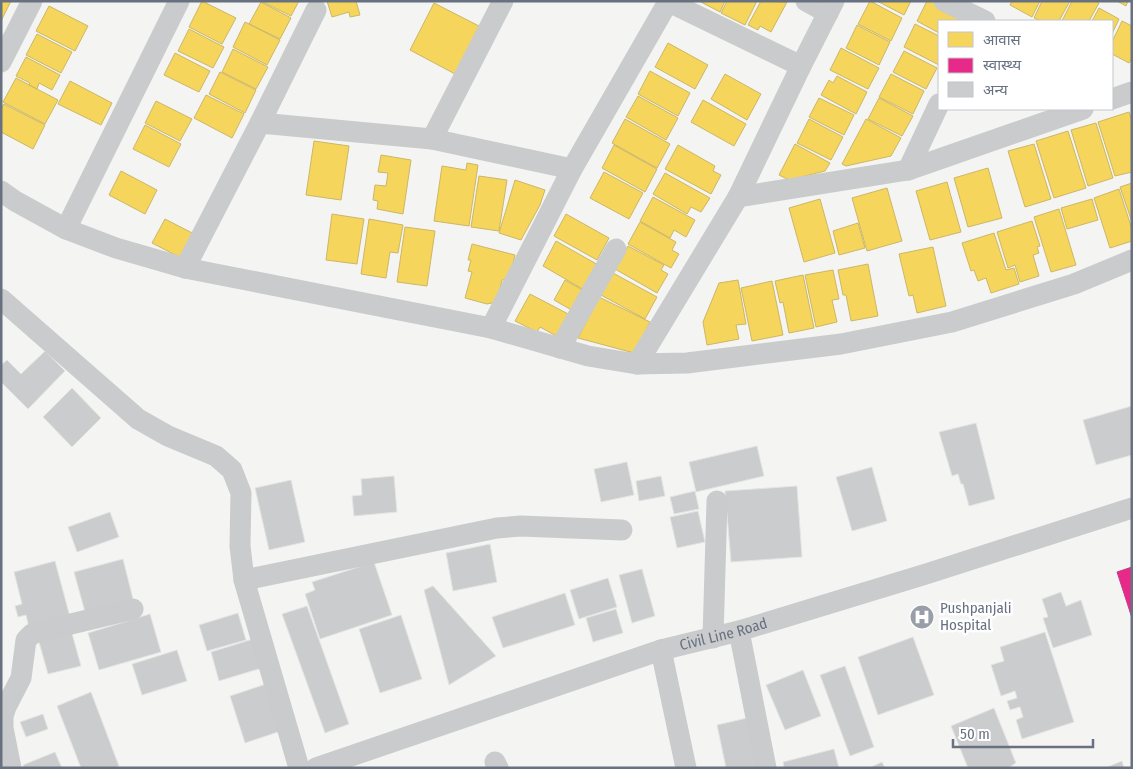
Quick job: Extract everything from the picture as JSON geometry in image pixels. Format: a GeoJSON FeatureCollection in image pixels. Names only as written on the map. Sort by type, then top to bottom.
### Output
{"type":"FeatureCollection","features":[{"type":"Feature","properties":{"kind":"street"},"geometry":{"type":"LineString","coordinates":[[1,62],[32,1]]}},
{"type":"Feature","properties":{"kind":"street"},"geometry":{"type":"LineString","coordinates":[[66,229],[179,1]]}},
{"type":"Feature","properties":{"kind":"street"},"geometry":{"type":"LineString","coordinates":[[432,139],[503,1]]}},
{"type":"Feature","properties":{"kind":"street"},"geometry":{"type":"LineString","coordinates":[[637,364],[738,197],[831,7],[806,1]]}},
{"type":"Feature","properties":{"kind":"street"},"geometry":{"type":"LineString","coordinates":[[944,1],[980,20]]}},
{"type":"Feature","properties":{"kind":"street"},"geometry":{"type":"LineString","coordinates":[[491,328],[572,169],[668,2],[801,66]]}},
{"type":"Feature","properties":{"kind":"street"},"geometry":{"type":"LineString","coordinates":[[185,268],[316,10]]}},
{"type":"Feature","properties":{"kind":"street"},"geometry":{"type":"LineString","coordinates":[[908,170],[938,106]]}},
{"type":"Feature","properties":{"kind":"street"},"geometry":{"type":"LineString","coordinates":[[738,197],[908,170],[1080,110]]}},
{"type":"Feature","properties":{"kind":"street"},"geometry":{"type":"LineString","coordinates":[[260,123],[432,139],[572,169]]}},
{"type":"Feature","properties":{"kind":"street"},"geometry":{"type":"LineString","coordinates":[[1,191],[15,201],[66,229],[116,248],[185,268],[491,328],[588,356],[637,364],[687,363],[841,344],[952,322],[1074,284],[1132,260]]}},
{"type":"Feature","properties":{"kind":"street"},"geometry":{"type":"LineString","coordinates":[[560,348],[616,249]]}},
{"type":"Feature","properties":{"kind":"street"},"geometry":{"type":"LineString","coordinates":[[1,299],[138,419],[168,436],[216,456],[232,470],[241,493],[240,546],[244,580],[299,768]]}},
{"type":"Feature","properties":{"kind":"street"},"geometry":{"type":"LineString","coordinates":[[713,638],[717,501]]}},
{"type":"Feature","properties":{"kind":"street","name":"Civil Line Road"},"geometry":{"type":"LineString","coordinates":[[316,768],[661,650],[739,631],[1132,508]]}},
{"type":"Feature","properties":{"kind":"street"},"geometry":{"type":"LineString","coordinates":[[244,580],[497,528],[521,526],[622,530]]}},
{"type":"Feature","properties":{"kind":"street"},"geometry":{"type":"LineString","coordinates":[[11,768],[3,728],[3,716],[21,678],[26,640],[32,634],[38,632],[133,609]]}},
{"type":"Feature","properties":{"kind":"street"},"geometry":{"type":"LineString","coordinates":[[739,631],[766,768]]}},
{"type":"Feature","properties":{"kind":"street"},"geometry":{"type":"LineString","coordinates":[[661,650],[686,768]]}},
{"type":"Feature","properties":{"kind":"building: आवास"},"geometry":{"type":"Polygon","coordinates":[[[1,1],[11,1],[1,21],[1,1]]]}},
{"type":"Feature","properties":{"kind":"building: आवास"},"geometry":{"type":"Polygon","coordinates":[[[202,1],[236,18],[222,44],[189,27],[202,1]]]}},
{"type":"Feature","properties":{"kind":"building: आवास"},"geometry":{"type":"Polygon","coordinates":[[[261,1],[299,1],[291,16],[261,1]]]}},
{"type":"Feature","properties":{"kind":"building: आवास"},"geometry":{"type":"Polygon","coordinates":[[[327,1],[356,1],[360,15],[350,17],[349,12],[332,17],[327,1]]]}},
{"type":"Feature","properties":{"kind":"building: आवास"},"geometry":{"type":"Polygon","coordinates":[[[699,1],[725,1],[720,12],[699,1]]]}},
{"type":"Feature","properties":{"kind":"building: आवास"},"geometry":{"type":"Polygon","coordinates":[[[727,1],[757,1],[745,25],[721,13],[727,1]]]}},
{"type":"Feature","properties":{"kind":"building: आवास"},"geometry":{"type":"Polygon","coordinates":[[[761,1],[787,2],[771,32],[760,26],[758,30],[748,25],[761,1]]]}},
{"type":"Feature","properties":{"kind":"building: आवास"},"geometry":{"type":"Polygon","coordinates":[[[870,1],[902,18],[891,41],[858,24],[870,1]]]}},
{"type":"Feature","properties":{"kind":"building: आवास"},"geometry":{"type":"Polygon","coordinates":[[[877,1],[911,1],[904,15],[877,1]]]}},
{"type":"Feature","properties":{"kind":"building: आवास"},"geometry":{"type":"Polygon","coordinates":[[[927,1],[934,1],[962,20],[938,20],[938,32],[917,21],[927,1]]]}},
{"type":"Feature","properties":{"kind":"building: आवास"},"geometry":{"type":"Polygon","coordinates":[[[1012,1],[1040,1],[1032,17],[1010,5],[1012,1]]]}},
{"type":"Feature","properties":{"kind":"building: आवास"},"geometry":{"type":"Polygon","coordinates":[[[1042,1],[1070,1],[1060,20],[1039,20],[1034,18],[1042,1]]]}},
{"type":"Feature","properties":{"kind":"building: आवास"},"geometry":{"type":"Polygon","coordinates":[[[1072,1],[1095,1],[1099,3],[1090,20],[1062,20],[1072,1]]]}},
{"type":"Feature","properties":{"kind":"building: आवास"},"geometry":{"type":"Polygon","coordinates":[[[1117,1],[1128,1],[1126,6],[1117,1]]]}},
{"type":"Feature","properties":{"kind":"building: आवास"},"geometry":{"type":"Polygon","coordinates":[[[261,2],[291,18],[280,39],[249,24],[261,2]]]}},
{"type":"Feature","properties":{"kind":"building: आवास"},"geometry":{"type":"Polygon","coordinates":[[[434,3],[479,26],[455,74],[410,50],[434,3]]]}},
{"type":"Feature","properties":{"kind":"building: आवास"},"geometry":{"type":"Polygon","coordinates":[[[49,6],[88,26],[75,51],[36,31],[49,6]]]}},
{"type":"Feature","properties":{"kind":"building: आवास"},"geometry":{"type":"Polygon","coordinates":[[[1099,8],[1119,19],[1113,32],[1113,20],[1093,20],[1099,8]]]}},
{"type":"Feature","properties":{"kind":"building: आवास"},"geometry":{"type":"Polygon","coordinates":[[[1122,21],[1132,26],[1132,58],[1129,63],[1113,55],[1113,40],[1122,21]]]}},
{"type":"Feature","properties":{"kind":"building: आवास"},"geometry":{"type":"Polygon","coordinates":[[[245,22],[280,40],[267,65],[233,47],[245,22]]]}},
{"type":"Feature","properties":{"kind":"building: आवास"},"geometry":{"type":"Polygon","coordinates":[[[915,24],[938,36],[938,64],[904,47],[915,24]]]}},
{"type":"Feature","properties":{"kind":"building: आवास"},"geometry":{"type":"Polygon","coordinates":[[[857,25],[890,42],[879,65],[846,48],[857,25]]]}},
{"type":"Feature","properties":{"kind":"building: आवास"},"geometry":{"type":"Polygon","coordinates":[[[189,29],[224,47],[213,68],[178,51],[189,29]]]}},
{"type":"Feature","properties":{"kind":"building: आवास"},"geometry":{"type":"Polygon","coordinates":[[[37,34],[72,52],[61,73],[26,55],[37,34]]]}},
{"type":"Feature","properties":{"kind":"building: आवास"},"geometry":{"type":"Polygon","coordinates":[[[668,43],[708,65],[695,89],[655,67],[668,43]]]}},
{"type":"Feature","properties":{"kind":"building: आवास"},"geometry":{"type":"Polygon","coordinates":[[[841,48],[879,68],[868,89],[830,70],[841,48]]]}},
{"type":"Feature","properties":{"kind":"building: आवास"},"geometry":{"type":"Polygon","coordinates":[[[233,49],[268,67],[256,89],[222,72],[233,49]]]}},
{"type":"Feature","properties":{"kind":"building: आवास"},"geometry":{"type":"Polygon","coordinates":[[[904,51],[937,68],[926,89],[893,72],[904,51]]]}},
{"type":"Feature","properties":{"kind":"building: आवास"},"geometry":{"type":"Polygon","coordinates":[[[175,53],[210,71],[199,92],[164,75],[175,53]]]}},
{"type":"Feature","properties":{"kind":"building: आवास"},"geometry":{"type":"Polygon","coordinates":[[[26,57],[60,75],[52,90],[39,83],[37,89],[16,76],[26,57]]]}},
{"type":"Feature","properties":{"kind":"building: आवास"},"geometry":{"type":"Polygon","coordinates":[[[650,71],[690,93],[678,116],[638,94],[650,71]]]}},
{"type":"Feature","properties":{"kind":"building: आवास"},"geometry":{"type":"Polygon","coordinates":[[[220,72],[256,90],[245,113],[209,94],[220,72]]]}},
{"type":"Feature","properties":{"kind":"building: आवास"},"geometry":{"type":"Polygon","coordinates":[[[725,74],[761,94],[747,120],[711,99],[725,74]]]}},
{"type":"Feature","properties":{"kind":"building: आवास"},"geometry":{"type":"Polygon","coordinates":[[[891,74],[924,91],[913,114],[879,97],[891,74]]]}},
{"type":"Feature","properties":{"kind":"building: आवास"},"geometry":{"type":"Polygon","coordinates":[[[837,76],[867,92],[856,114],[821,95],[829,80],[833,83],[837,76]]]}},
{"type":"Feature","properties":{"kind":"building: आवास"},"geometry":{"type":"Polygon","coordinates":[[[16,78],[58,100],[45,124],[3,102],[16,78]]]}},
{"type":"Feature","properties":{"kind":"building: आवास"},"geometry":{"type":"Polygon","coordinates":[[[70,81],[112,103],[101,125],[58,104],[70,81]]]}},
{"type":"Feature","properties":{"kind":"building: आवास"},"geometry":{"type":"Polygon","coordinates":[[[206,95],[244,114],[232,138],[194,118],[206,95]]]}},
{"type":"Feature","properties":{"kind":"building: आवास"},"geometry":{"type":"Polygon","coordinates":[[[638,96],[678,118],[666,140],[626,117],[638,96]]]}},
{"type":"Feature","properties":{"kind":"building: आवास"},"geometry":{"type":"Polygon","coordinates":[[[819,98],[854,115],[844,135],[809,117],[819,98]]]}},
{"type":"Feature","properties":{"kind":"building: आवास"},"geometry":{"type":"Polygon","coordinates":[[[879,98],[913,116],[902,136],[868,119],[879,98]]]}},
{"type":"Feature","properties":{"kind":"building: आवास"},"geometry":{"type":"Polygon","coordinates":[[[703,100],[746,124],[734,146],[691,122],[703,100]]]}},
{"type":"Feature","properties":{"kind":"building: आवास"},"geometry":{"type":"Polygon","coordinates":[[[156,101],[192,119],[180,141],[145,123],[156,101]]]}},
{"type":"Feature","properties":{"kind":"building: आवास"},"geometry":{"type":"Polygon","coordinates":[[[4,104],[45,125],[33,149],[1,132],[1,109],[4,104]]]}},
{"type":"Feature","properties":{"kind":"building: आवास"},"geometry":{"type":"Polygon","coordinates":[[[1129,112],[1132,121],[1132,172],[1115,176],[1098,122],[1129,112]]]}},
{"type":"Feature","properties":{"kind":"building: आवास"},"geometry":{"type":"Polygon","coordinates":[[[625,119],[670,144],[657,168],[612,143],[625,119]]]}},
{"type":"Feature","properties":{"kind":"building: आवास"},"geometry":{"type":"Polygon","coordinates":[[[809,119],[843,137],[831,160],[797,143],[809,119]]]}},
{"type":"Feature","properties":{"kind":"building: आवास"},"geometry":{"type":"Polygon","coordinates":[[[866,119],[901,138],[891,156],[846,166],[842,164],[866,119]]]}},
{"type":"Feature","properties":{"kind":"building: आवास"},"geometry":{"type":"Polygon","coordinates":[[[1096,123],[1113,178],[1088,186],[1071,130],[1096,123]]]}},
{"type":"Feature","properties":{"kind":"building: आवास"},"geometry":{"type":"Polygon","coordinates":[[[145,125],[181,144],[169,167],[133,149],[145,125]]]}},
{"type":"Feature","properties":{"kind":"building: आवास"},"geometry":{"type":"Polygon","coordinates":[[[1068,131],[1086,188],[1054,198],[1036,141],[1068,131]]]}},
{"type":"Feature","properties":{"kind":"building: आवास"},"geometry":{"type":"Polygon","coordinates":[[[314,141],[349,146],[341,200],[306,195],[314,141]]]}},
{"type":"Feature","properties":{"kind":"building: आवास"},"geometry":{"type":"Polygon","coordinates":[[[795,144],[830,163],[825,171],[789,180],[779,175],[795,144]]]}},
{"type":"Feature","properties":{"kind":"building: आवास"},"geometry":{"type":"Polygon","coordinates":[[[1034,144],[1051,199],[1025,207],[1008,151],[1034,144]]]}},
{"type":"Feature","properties":{"kind":"building: आवास"},"geometry":{"type":"Polygon","coordinates":[[[614,145],[657,169],[645,192],[602,168],[614,145]]]}},
{"type":"Feature","properties":{"kind":"building: आवास"},"geometry":{"type":"Polygon","coordinates":[[[678,145],[715,166],[713,171],[721,175],[711,194],[665,169],[678,145]]]}},
{"type":"Feature","properties":{"kind":"building: आवास"},"geometry":{"type":"Polygon","coordinates":[[[381,155],[411,160],[403,214],[377,209],[378,201],[373,200],[375,185],[386,186],[388,173],[378,172],[381,155]]]}},
{"type":"Feature","properties":{"kind":"building: आवास"},"geometry":{"type":"Polygon","coordinates":[[[467,163],[478,165],[469,226],[434,221],[442,166],[466,170],[467,163]]]}},
{"type":"Feature","properties":{"kind":"building: आवास"},"geometry":{"type":"Polygon","coordinates":[[[988,168],[1002,218],[968,227],[954,178],[988,168]]]}},
{"type":"Feature","properties":{"kind":"building: आवास"},"geometry":{"type":"Polygon","coordinates":[[[121,171],[157,190],[145,214],[109,195],[121,171]]]}},
{"type":"Feature","properties":{"kind":"building: आवास"},"geometry":{"type":"Polygon","coordinates":[[[604,172],[643,193],[629,219],[590,198],[604,172]]]}},
{"type":"Feature","properties":{"kind":"building: आवास"},"geometry":{"type":"Polygon","coordinates":[[[665,173],[710,198],[701,212],[691,207],[687,214],[653,194],[665,173]]]}},
{"type":"Feature","properties":{"kind":"building: आवास"},"geometry":{"type":"Polygon","coordinates":[[[479,176],[507,180],[499,231],[471,227],[479,176]]]}},
{"type":"Feature","properties":{"kind":"building: आवास"},"geometry":{"type":"Polygon","coordinates":[[[515,180],[545,190],[540,205],[521,240],[499,233],[515,180]]]}},
{"type":"Feature","properties":{"kind":"building: आवास"},"geometry":{"type":"Polygon","coordinates":[[[947,182],[961,232],[930,240],[916,191],[947,182]]]}},
{"type":"Feature","properties":{"kind":"building: आवास"},"geometry":{"type":"Polygon","coordinates":[[[1132,183],[1132,222],[1120,187],[1132,183]]]}},
{"type":"Feature","properties":{"kind":"building: आवास"},"geometry":{"type":"Polygon","coordinates":[[[887,188],[902,241],[867,251],[852,198],[887,188]]]}},
{"type":"Feature","properties":{"kind":"building: आवास"},"geometry":{"type":"Polygon","coordinates":[[[1119,189],[1132,229],[1132,241],[1110,248],[1094,198],[1119,189]]]}},
{"type":"Feature","properties":{"kind":"building: आवास"},"geometry":{"type":"Polygon","coordinates":[[[653,197],[695,220],[686,237],[674,230],[670,238],[640,221],[653,197]]]}},
{"type":"Feature","properties":{"kind":"building: आवास"},"geometry":{"type":"Polygon","coordinates":[[[820,199],[835,253],[804,262],[789,208],[820,199]]]}},
{"type":"Feature","properties":{"kind":"building: आवास"},"geometry":{"type":"Polygon","coordinates":[[[1092,199],[1098,220],[1067,229],[1061,208],[1092,199]]]}},
{"type":"Feature","properties":{"kind":"building: आवास"},"geometry":{"type":"Polygon","coordinates":[[[1059,209],[1076,265],[1051,272],[1034,217],[1059,209]]]}},
{"type":"Feature","properties":{"kind":"building: आवास"},"geometry":{"type":"Polygon","coordinates":[[[332,214],[364,219],[357,264],[326,260],[332,214]]]}},
{"type":"Feature","properties":{"kind":"building: आवास"},"geometry":{"type":"Polygon","coordinates":[[[566,214],[609,238],[597,260],[554,236],[566,214]]]}},
{"type":"Feature","properties":{"kind":"building: आवास"},"geometry":{"type":"Polygon","coordinates":[[[165,219],[200,237],[187,261],[152,243],[165,219]]]}},
{"type":"Feature","properties":{"kind":"building: आवास"},"geometry":{"type":"Polygon","coordinates":[[[369,219],[403,225],[398,253],[390,252],[386,278],[361,274],[369,219]]]}},
{"type":"Feature","properties":{"kind":"building: आवास"},"geometry":{"type":"Polygon","coordinates":[[[1032,221],[1040,246],[1037,247],[1039,253],[1033,255],[1039,276],[1020,282],[1015,265],[1008,268],[997,232],[1032,221]]]}},
{"type":"Feature","properties":{"kind":"building: आवास"},"geometry":{"type":"Polygon","coordinates":[[[640,222],[676,242],[672,250],[679,254],[671,268],[628,244],[640,222]]]}},
{"type":"Feature","properties":{"kind":"building: आवास"},"geometry":{"type":"Polygon","coordinates":[[[858,223],[865,248],[839,255],[833,231],[858,223]]]}},
{"type":"Feature","properties":{"kind":"building: आवास"},"geometry":{"type":"Polygon","coordinates":[[[405,227],[435,231],[427,286],[397,282],[405,227]]]}},
{"type":"Feature","properties":{"kind":"building: आवास"},"geometry":{"type":"Polygon","coordinates":[[[994,233],[1006,270],[1014,268],[1019,284],[991,293],[986,278],[978,281],[974,270],[971,271],[962,243],[994,233]]]}},
{"type":"Feature","properties":{"kind":"building: आवास"},"geometry":{"type":"Polygon","coordinates":[[[556,241],[600,266],[586,291],[543,266],[556,241]]]}},
{"type":"Feature","properties":{"kind":"building: आवास"},"geometry":{"type":"Polygon","coordinates":[[[472,244],[515,255],[509,279],[502,280],[497,302],[487,304],[465,298],[472,272],[468,271],[471,260],[468,260],[472,244]]]}},
{"type":"Feature","properties":{"kind":"building: आवास"},"geometry":{"type":"Polygon","coordinates":[[[628,246],[664,265],[661,270],[668,274],[657,293],[615,269],[628,246]]]}},
{"type":"Feature","properties":{"kind":"building: आवास"},"geometry":{"type":"Polygon","coordinates":[[[933,247],[946,306],[917,313],[913,295],[909,296],[899,254],[933,247]]]}},
{"type":"Feature","properties":{"kind":"building: आवास"},"geometry":{"type":"Polygon","coordinates":[[[868,264],[878,316],[851,321],[846,295],[843,295],[838,270],[868,264]]]}},
{"type":"Feature","properties":{"kind":"building: आवास"},"geometry":{"type":"Polygon","coordinates":[[[833,270],[839,299],[832,300],[837,322],[816,327],[805,275],[833,270]]]}},
{"type":"Feature","properties":{"kind":"building: आवास"},"geometry":{"type":"Polygon","coordinates":[[[613,273],[657,297],[645,319],[601,295],[613,273]]]}},
{"type":"Feature","properties":{"kind":"building: आवास"},"geometry":{"type":"Polygon","coordinates":[[[803,275],[814,328],[789,333],[783,302],[780,303],[775,281],[803,275]]]}},
{"type":"Feature","properties":{"kind":"building: आवास"},"geometry":{"type":"Polygon","coordinates":[[[565,280],[586,292],[575,312],[554,300],[565,280]]]}},
{"type":"Feature","properties":{"kind":"building: आवास"},"geometry":{"type":"Polygon","coordinates":[[[738,280],[746,324],[736,325],[739,339],[707,345],[703,322],[719,283],[738,280]]]}},
{"type":"Feature","properties":{"kind":"building: आवास"},"geometry":{"type":"Polygon","coordinates":[[[772,281],[783,335],[752,341],[741,288],[772,281]]]}},
{"type":"Feature","properties":{"kind":"building: आवास"},"geometry":{"type":"Polygon","coordinates":[[[530,294],[572,316],[560,338],[540,327],[537,332],[515,321],[530,294]]]}},
{"type":"Feature","properties":{"kind":"building: आवास"},"geometry":{"type":"Polygon","coordinates":[[[599,297],[650,322],[634,353],[578,338],[599,297]]]}},
{"type":"Feature","properties":{"kind":"building: स्वास्थ्य"},"geometry":{"type":"Polygon","coordinates":[[[1132,567],[1132,618],[1117,572],[1132,567]]]}},
{"type":"Feature","properties":{"kind":"building: अन्य"},"geometry":{"type":"Polygon","coordinates":[[[45,351],[65,371],[28,409],[1,382],[1,365],[7,360],[21,374],[45,351]]]}},
{"type":"Feature","properties":{"kind":"building: अन्य"},"geometry":{"type":"Polygon","coordinates":[[[72,388],[101,418],[72,447],[43,417],[72,388]]]}},
{"type":"Feature","properties":{"kind":"building: अन्य"},"geometry":{"type":"Polygon","coordinates":[[[1132,406],[1132,455],[1096,465],[1083,420],[1132,406]]]}},
{"type":"Feature","properties":{"kind":"building: अन्य"},"geometry":{"type":"Polygon","coordinates":[[[976,423],[995,499],[969,506],[958,474],[952,476],[939,432],[976,423]]]}},
{"type":"Feature","properties":{"kind":"building: अन्य"},"geometry":{"type":"Polygon","coordinates":[[[757,446],[764,476],[696,492],[689,462],[757,446]]]}},
{"type":"Feature","properties":{"kind":"building: अन्य"},"geometry":{"type":"Polygon","coordinates":[[[627,462],[634,495],[601,502],[594,469],[627,462]]]}},
{"type":"Feature","properties":{"kind":"building: अन्य"},"geometry":{"type":"Polygon","coordinates":[[[872,467],[887,521],[852,531],[836,477],[872,467]]]}},
{"type":"Feature","properties":{"kind":"building: अन्य"},"geometry":{"type":"Polygon","coordinates":[[[394,476],[397,512],[354,516],[352,496],[362,495],[361,479],[394,476]]]}},
{"type":"Feature","properties":{"kind":"building: अन्य"},"geometry":{"type":"Polygon","coordinates":[[[661,476],[665,496],[639,501],[636,481],[661,476]]]}},
{"type":"Feature","properties":{"kind":"building: अन्य"},"geometry":{"type":"Polygon","coordinates":[[[291,480],[305,542],[269,550],[255,488],[291,480]]]}},
{"type":"Feature","properties":{"kind":"building: अन्य"},"geometry":{"type":"Polygon","coordinates":[[[797,486],[802,557],[731,562],[725,491],[797,486]]]}},
{"type":"Feature","properties":{"kind":"building: अन्य"},"geometry":{"type":"Polygon","coordinates":[[[695,491],[699,509],[674,514],[670,497],[695,491]]]}},
{"type":"Feature","properties":{"kind":"building: अन्य"},"geometry":{"type":"Polygon","coordinates":[[[698,511],[705,542],[677,548],[670,517],[698,511]]]}},
{"type":"Feature","properties":{"kind":"building: अन्य"},"geometry":{"type":"Polygon","coordinates":[[[110,512],[119,537],[77,552],[68,527],[110,512]]]}},
{"type":"Feature","properties":{"kind":"building: अन्य"},"geometry":{"type":"Polygon","coordinates":[[[490,544],[497,582],[453,591],[446,553],[490,544]]]}},
{"type":"Feature","properties":{"kind":"building: अन्य"},"geometry":{"type":"Polygon","coordinates":[[[123,559],[133,599],[85,612],[74,572],[123,559]]]}},
{"type":"Feature","properties":{"kind":"building: अन्य"},"geometry":{"type":"Polygon","coordinates":[[[55,561],[70,617],[29,628],[26,615],[18,617],[15,606],[22,604],[14,572],[55,561]]]}},
{"type":"Feature","properties":{"kind":"building: अन्य"},"geometry":{"type":"Polygon","coordinates":[[[374,562],[392,615],[320,639],[305,594],[315,590],[312,582],[374,562]]]}},
{"type":"Feature","properties":{"kind":"building: अन्य"},"geometry":{"type":"Polygon","coordinates":[[[642,569],[655,616],[632,623],[619,575],[642,569]]]}},
{"type":"Feature","properties":{"kind":"building: अन्य"},"geometry":{"type":"Polygon","coordinates":[[[608,578],[617,607],[579,619],[570,590],[608,578]]]}},
{"type":"Feature","properties":{"kind":"building: अन्य"},"geometry":{"type":"Polygon","coordinates":[[[433,586],[496,656],[449,685],[424,590],[433,586]]]}},
{"type":"Feature","properties":{"kind":"building: अन्य"},"geometry":{"type":"Polygon","coordinates":[[[1061,592],[1066,606],[1081,600],[1092,635],[1053,648],[1043,618],[1048,617],[1042,599],[1061,592]]]}},
{"type":"Feature","properties":{"kind":"building: अन्य"},"geometry":{"type":"Polygon","coordinates":[[[565,593],[575,625],[503,648],[492,617],[565,593]]]}},
{"type":"Feature","properties":{"kind":"building: अन्य"},"geometry":{"type":"Polygon","coordinates":[[[307,606],[349,724],[325,733],[282,614],[307,606]]]}},
{"type":"Feature","properties":{"kind":"building: अन्य"},"geometry":{"type":"Polygon","coordinates":[[[616,609],[623,633],[593,642],[586,618],[616,609]]]}},
{"type":"Feature","properties":{"kind":"building: अन्य"},"geometry":{"type":"Polygon","coordinates":[[[238,613],[246,640],[207,651],[199,625],[238,613]]]}},
{"type":"Feature","properties":{"kind":"building: अन्य"},"geometry":{"type":"Polygon","coordinates":[[[150,614],[161,652],[99,670],[88,633],[150,614]]]}},
{"type":"Feature","properties":{"kind":"building: अन्य"},"geometry":{"type":"Polygon","coordinates":[[[401,615],[422,679],[380,693],[359,629],[401,615]]]}},
{"type":"Feature","properties":{"kind":"building: अन्य"},"geometry":{"type":"Polygon","coordinates":[[[70,626],[81,666],[48,674],[37,635],[70,626]]]}},
{"type":"Feature","properties":{"kind":"building: अन्य"},"geometry":{"type":"Polygon","coordinates":[[[1045,632],[1074,722],[1022,739],[1016,720],[1023,717],[1020,707],[1010,710],[1007,701],[1017,698],[1015,691],[1001,696],[991,665],[1004,661],[1000,647],[1045,632]]]}},
{"type":"Feature","properties":{"kind":"building: अन्य"},"geometry":{"type":"Polygon","coordinates":[[[913,637],[934,695],[878,715],[858,657],[913,637]]]}},
{"type":"Feature","properties":{"kind":"building: अन्य"},"geometry":{"type":"Polygon","coordinates":[[[253,639],[262,668],[219,681],[211,652],[253,639]]]}},
{"type":"Feature","properties":{"kind":"building: अन्य"},"geometry":{"type":"Polygon","coordinates":[[[177,650],[187,681],[142,695],[132,664],[177,650]]]}},
{"type":"Feature","properties":{"kind":"building: अन्य"},"geometry":{"type":"Polygon","coordinates":[[[845,666],[874,747],[850,756],[820,675],[845,666]]]}},
{"type":"Feature","properties":{"kind":"building: अन्य"},"geometry":{"type":"Polygon","coordinates":[[[803,670],[821,716],[785,730],[766,685],[803,670]]]}},
{"type":"Feature","properties":{"kind":"building: अन्य"},"geometry":{"type":"Polygon","coordinates":[[[269,683],[284,730],[245,743],[230,696],[269,683]]]}},
{"type":"Feature","properties":{"kind":"building: अन्य"},"geometry":{"type":"Polygon","coordinates":[[[91,692],[119,766],[115,768],[81,768],[57,706],[91,692]]]}},
{"type":"Feature","properties":{"kind":"building: अन्य"},"geometry":{"type":"Polygon","coordinates":[[[994,708],[1016,763],[1008,768],[968,768],[951,726],[994,708]]]}},
{"type":"Feature","properties":{"kind":"building: अन्य"},"geometry":{"type":"Polygon","coordinates":[[[43,714],[48,729],[26,737],[20,722],[43,714]]]}},
{"type":"Feature","properties":{"kind":"building: अन्य"},"geometry":{"type":"Polygon","coordinates":[[[747,718],[757,768],[726,768],[717,725],[747,718]]]}},
{"type":"Feature","properties":{"kind":"building: अन्य"},"geometry":{"type":"Polygon","coordinates":[[[834,749],[839,768],[784,768],[783,762],[834,749]]]}},
{"type":"Feature","properties":{"kind":"building: अन्य"},"geometry":{"type":"Polygon","coordinates":[[[55,752],[62,768],[24,768],[23,765],[55,752]]]}},
{"type":"Feature","properties":{"kind":"building: अन्य"},"geometry":{"type":"Polygon","coordinates":[[[1122,761],[1124,768],[1105,768],[1122,761]]]}},
{"type":"Feature","properties":{"kind":"building: अन्य"},"geometry":{"type":"Polygon","coordinates":[[[882,762],[885,768],[869,768],[882,762]]]}},
{"type":"Feature","properties":{"kind":"place","name":"Pushpanjali Hospital"},"geometry":{"type":"Point","coordinates":[922,617]}}]}
